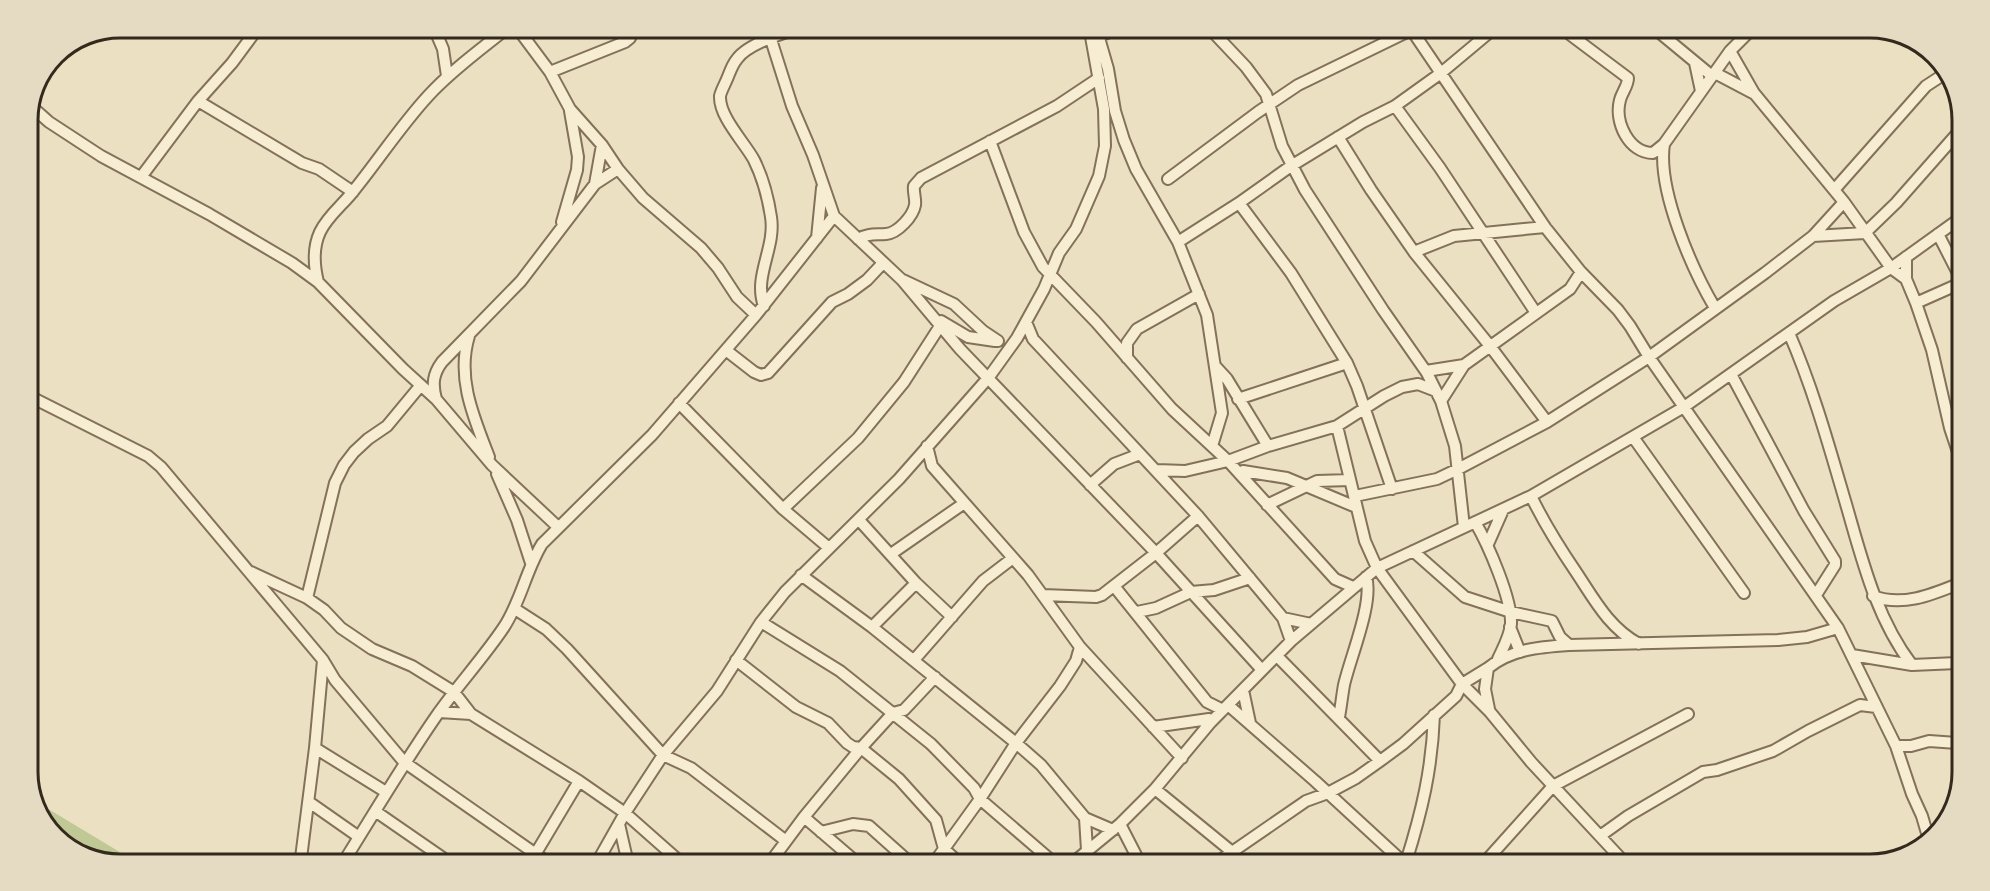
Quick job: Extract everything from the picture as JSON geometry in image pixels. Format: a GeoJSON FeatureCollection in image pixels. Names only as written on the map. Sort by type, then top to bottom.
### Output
{"type":"FeatureCollection","features":[{"type":"Feature","properties":{"kind":"street"},"geometry":{"type":"LineString","coordinates":[[141,177],[198,101],[250,38]]}},
{"type":"Feature","properties":{"kind":"street"},"geometry":{"type":"LineString","coordinates":[[438,38],[443,49],[447,76]]}},
{"type":"Feature","properties":{"kind":"street"},"geometry":{"type":"LineString","coordinates":[[318,282],[315,267],[319,235],[335,212],[447,76],[494,38]]}},
{"type":"Feature","properties":{"kind":"street"},"geometry":{"type":"LineString","coordinates":[[530,38],[570,109],[602,145],[618,169],[643,198],[701,248],[718,268],[737,297],[756,315]]}},
{"type":"Feature","properties":{"kind":"street"},"geometry":{"type":"LineString","coordinates":[[550,72],[630,38]]}},
{"type":"Feature","properties":{"kind":"street"},"geometry":{"type":"LineString","coordinates":[[762,38],[738,56],[720,97],[728,121],[753,160],[769,203],[772,222],[771,243],[760,285],[760,296],[764,306]]}},
{"type":"Feature","properties":{"kind":"street"},"geometry":{"type":"LineString","coordinates":[[771,38],[792,106],[834,216],[902,280],[989,378],[1156,553],[1262,670]]}},
{"type":"Feature","properties":{"kind":"street"},"geometry":{"type":"LineString","coordinates":[[602,854],[663,754],[717,691],[761,622],[801,575],[899,479],[989,378],[1017,338],[1044,289],[1059,253],[1076,229],[1099,176],[1105,146],[1104,109],[1092,48],[1097,38]]}},
{"type":"Feature","properties":{"kind":"street"},"geometry":{"type":"LineString","coordinates":[[1100,38],[1121,132],[1136,169],[1178,242],[1207,315],[1222,413],[1212,446]]}},
{"type":"Feature","properties":{"kind":"street"},"geometry":{"type":"LineString","coordinates":[[1218,38],[1256,80],[1270,105],[1291,166],[1323,221],[1427,372],[1450,427],[1458,469],[1464,527]]}},
{"type":"Feature","properties":{"kind":"street"},"geometry":{"type":"LineString","coordinates":[[1168,179],[1258,112],[1307,81],[1395,38]]}},
{"type":"Feature","properties":{"kind":"street"},"geometry":{"type":"LineString","coordinates":[[1417,38],[1545,226],[1581,272],[1624,318],[1838,628],[1896,746],[1927,831]]}},
{"type":"Feature","properties":{"kind":"street"},"geometry":{"type":"LineString","coordinates":[[1178,242],[1291,166],[1363,122],[1395,106],[1484,38]]}},
{"type":"Feature","properties":{"kind":"street"},"geometry":{"type":"LineString","coordinates":[[1575,38],[1628,78],[1629,82],[1620,98],[1619,106],[1622,128],[1630,142],[1640,151],[1648,153],[1653,153],[1664,144],[1713,74],[1742,38]]}},
{"type":"Feature","properties":{"kind":"street"},"geometry":{"type":"LineString","coordinates":[[1666,38],[1695,63],[1754,93]]}},
{"type":"Feature","properties":{"kind":"street"},"geometry":{"type":"LineString","coordinates":[[1730,51],[1754,93],[1844,202],[1891,268],[1906,279]]}},
{"type":"Feature","properties":{"kind":"street"},"geometry":{"type":"LineString","coordinates":[[1695,63],[1701,91]]}},
{"type":"Feature","properties":{"kind":"street"},"geometry":{"type":"LineString","coordinates":[[1834,190],[1926,86],[1940,76]]}},
{"type":"Feature","properties":{"kind":"street"},"geometry":{"type":"LineString","coordinates":[[858,238],[894,232],[912,211],[915,203],[916,181],[1057,106],[1099,78]]}},
{"type":"Feature","properties":{"kind":"street"},"geometry":{"type":"LineString","coordinates":[[198,101],[302,163],[319,169],[353,192]]}},
{"type":"Feature","properties":{"kind":"street"},"geometry":{"type":"LineString","coordinates":[[1395,106],[1440,168],[1536,313]]}},
{"type":"Feature","properties":{"kind":"street"},"geometry":{"type":"LineString","coordinates":[[561,228],[577,170],[578,157],[570,109]]}},
{"type":"Feature","properties":{"kind":"street"},"geometry":{"type":"LineString","coordinates":[[38,112],[92,151],[262,245],[318,282],[436,399],[492,465],[558,527]]}},
{"type":"Feature","properties":{"kind":"street"},"geometry":{"type":"LineString","coordinates":[[1258,112],[1273,118]]}},
{"type":"Feature","properties":{"kind":"street"},"geometry":{"type":"LineString","coordinates":[[1338,137],[1414,252],[1490,346],[1546,422]]}},
{"type":"Feature","properties":{"kind":"street"},"geometry":{"type":"LineString","coordinates":[[1813,236],[1865,233],[1896,203],[1952,139]]}},
{"type":"Feature","properties":{"kind":"street"},"geometry":{"type":"LineString","coordinates":[[990,141],[1028,242],[1050,276],[1096,322],[1172,409],[1242,473],[1267,505],[1335,579],[1353,587]]}},
{"type":"Feature","properties":{"kind":"street"},"geometry":{"type":"LineString","coordinates":[[1664,144],[1662,174],[1667,192],[1693,266],[1714,308]]}},
{"type":"Feature","properties":{"kind":"street"},"geometry":{"type":"LineString","coordinates":[[595,184],[602,145]]}},
{"type":"Feature","properties":{"kind":"street"},"geometry":{"type":"LineString","coordinates":[[436,399],[433,388],[436,370],[442,362],[521,280],[595,184],[618,169]]}},
{"type":"Feature","properties":{"kind":"street"},"geometry":{"type":"LineString","coordinates":[[817,238],[822,184]]}},
{"type":"Feature","properties":{"kind":"street"},"geometry":{"type":"LineString","coordinates":[[1242,473],[1287,478],[1356,501],[1392,489],[1437,479],[1546,422],[1649,357],[1813,236],[1844,202]]}},
{"type":"Feature","properties":{"kind":"street"},"geometry":{"type":"LineString","coordinates":[[1239,203],[1291,273],[1347,363],[1392,489]]}},
{"type":"Feature","properties":{"kind":"street"},"geometry":{"type":"LineString","coordinates":[[348,854],[404,762],[439,712],[489,648],[515,609],[531,563],[542,544],[652,435],[727,351],[834,216]]}},
{"type":"Feature","properties":{"kind":"street"},"geometry":{"type":"LineString","coordinates":[[1083,854],[1117,827],[1155,789],[1210,721],[1262,670],[1333,604],[1377,568],[1531,496],[1634,437],[1684,407],[1834,301],[1891,268],[1952,224]]}},
{"type":"Feature","properties":{"kind":"street"},"geometry":{"type":"LineString","coordinates":[[1414,252],[1454,236],[1545,226]]}},
{"type":"Feature","properties":{"kind":"street"},"geometry":{"type":"LineString","coordinates":[[1938,234],[1952,263]]}},
{"type":"Feature","properties":{"kind":"street"},"geometry":{"type":"LineString","coordinates":[[1906,257],[1906,279],[1932,350],[1952,434]]}},
{"type":"Feature","properties":{"kind":"street"},"geometry":{"type":"LineString","coordinates":[[727,351],[754,372],[761,375],[768,373],[832,302],[867,280],[883,263]]}},
{"type":"Feature","properties":{"kind":"street"},"geometry":{"type":"LineString","coordinates":[[1438,396],[1464,365],[1570,289],[1581,272]]}},
{"type":"Feature","properties":{"kind":"street"},"geometry":{"type":"LineString","coordinates":[[902,280],[954,304],[983,332],[998,341]]}},
{"type":"Feature","properties":{"kind":"street"},"geometry":{"type":"LineString","coordinates":[[1570,289],[1593,285]]}},
{"type":"Feature","properties":{"kind":"street"},"geometry":{"type":"LineString","coordinates":[[1916,303],[1952,285]]}},
{"type":"Feature","properties":{"kind":"street"},"geometry":{"type":"LineString","coordinates":[[1044,289],[1062,288]]}},
{"type":"Feature","properties":{"kind":"street"},"geometry":{"type":"LineString","coordinates":[[1127,358],[1127,343],[1137,328],[1198,294]]}},
{"type":"Feature","properties":{"kind":"street"},"geometry":{"type":"LineString","coordinates":[[938,322],[968,337],[998,341],[1017,338],[1033,339]]}},
{"type":"Feature","properties":{"kind":"street"},"geometry":{"type":"LineString","coordinates":[[783,509],[858,438],[904,382],[938,322]]}},
{"type":"Feature","properties":{"kind":"street"},"geometry":{"type":"LineString","coordinates":[[1026,322],[1033,339],[1157,470],[1250,578],[1283,618],[1292,641]]}},
{"type":"Feature","properties":{"kind":"street"},"geometry":{"type":"LineString","coordinates":[[1789,333],[1810,386],[1873,596],[1901,659]]}},
{"type":"Feature","properties":{"kind":"street"},"geometry":{"type":"LineString","coordinates":[[469,336],[463,363],[464,377],[475,420],[517,520],[531,563]]}},
{"type":"Feature","properties":{"kind":"street"},"geometry":{"type":"LineString","coordinates":[[1771,344],[1797,353]]}},
{"type":"Feature","properties":{"kind":"street"},"geometry":{"type":"LineString","coordinates":[[1238,399],[1347,363]]}},
{"type":"Feature","properties":{"kind":"street"},"geometry":{"type":"LineString","coordinates":[[1418,384],[1427,372],[1464,365]]}},
{"type":"Feature","properties":{"kind":"street"},"geometry":{"type":"LineString","coordinates":[[1216,366],[1227,379],[1268,446]]}},
{"type":"Feature","properties":{"kind":"street"},"geometry":{"type":"LineString","coordinates":[[1731,374],[1804,511],[1835,561],[1835,565],[1816,595]]}},
{"type":"Feature","properties":{"kind":"street"},"geometry":{"type":"LineString","coordinates":[[1157,470],[1185,471],[1228,461],[1268,446],[1337,426],[1402,387],[1418,384],[1438,396]]}},
{"type":"Feature","properties":{"kind":"street"},"geometry":{"type":"LineString","coordinates":[[307,598],[335,483],[344,465],[368,439],[387,426],[421,385]]}},
{"type":"Feature","properties":{"kind":"street"},"geometry":{"type":"LineString","coordinates":[[38,401],[148,456],[161,466],[323,660],[335,680],[404,762],[537,854]]}},
{"type":"Feature","properties":{"kind":"street"},"geometry":{"type":"LineString","coordinates":[[679,403],[783,509],[829,548]]}},
{"type":"Feature","properties":{"kind":"street"},"geometry":{"type":"LineString","coordinates":[[1337,426],[1365,541],[1377,568],[1462,684],[1490,712],[1531,762],[1616,854]]}},
{"type":"Feature","properties":{"kind":"street"},"geometry":{"type":"LineString","coordinates":[[1634,437],[1744,593]]}},
{"type":"Feature","properties":{"kind":"street"},"geometry":{"type":"LineString","coordinates":[[927,447],[932,466],[963,504],[1013,558],[1080,647],[1182,758]]}},
{"type":"Feature","properties":{"kind":"street"},"geometry":{"type":"LineString","coordinates":[[1090,485],[1114,464],[1140,454]]}},
{"type":"Feature","properties":{"kind":"street"},"geometry":{"type":"LineString","coordinates":[[1242,473],[1250,454]]}},
{"type":"Feature","properties":{"kind":"street"},"geometry":{"type":"LineString","coordinates":[[916,459],[932,466]]}},
{"type":"Feature","properties":{"kind":"street"},"geometry":{"type":"LineString","coordinates":[[1267,505],[1324,480],[1350,480]]}},
{"type":"Feature","properties":{"kind":"street"},"geometry":{"type":"LineString","coordinates":[[1531,496],[1546,527],[1614,627],[1639,644]]}},
{"type":"Feature","properties":{"kind":"street"},"geometry":{"type":"LineString","coordinates":[[891,554],[963,504]]}},
{"type":"Feature","properties":{"kind":"street"},"geometry":{"type":"LineString","coordinates":[[1488,544],[1503,510]]}},
{"type":"Feature","properties":{"kind":"street"},"geometry":{"type":"LineString","coordinates":[[1043,595],[1096,597],[1156,553],[1198,516]]}},
{"type":"Feature","properties":{"kind":"street"},"geometry":{"type":"LineString","coordinates":[[859,520],[916,583],[952,617]]}},
{"type":"Feature","properties":{"kind":"street"},"geometry":{"type":"LineString","coordinates":[[1475,522],[1488,544],[1511,612],[1510,627],[1498,659]]}},
{"type":"Feature","properties":{"kind":"street"},"geometry":{"type":"LineString","coordinates":[[1413,551],[1465,597],[1511,612],[1552,621],[1562,639],[1569,645]]}},
{"type":"Feature","properties":{"kind":"street"},"geometry":{"type":"LineString","coordinates":[[914,660],[983,581],[1013,558]]}},
{"type":"Feature","properties":{"kind":"street"},"geometry":{"type":"LineString","coordinates":[[248,571],[307,598],[324,610],[341,628],[372,649],[412,666],[454,692],[471,714],[579,781],[625,813],[670,854]]}},
{"type":"Feature","properties":{"kind":"street"},"geometry":{"type":"LineString","coordinates":[[801,575],[872,627],[1016,743],[1041,765],[1085,818],[1117,827],[1134,854]]}},
{"type":"Feature","properties":{"kind":"street"},"geometry":{"type":"LineString","coordinates":[[1339,717],[1344,685],[1357,643],[1369,589],[1366,577]]}},
{"type":"Feature","properties":{"kind":"street"},"geometry":{"type":"LineString","coordinates":[[1137,612],[1156,608],[1191,592],[1214,590],[1250,578]]}},
{"type":"Feature","properties":{"kind":"street"},"geometry":{"type":"LineString","coordinates":[[1333,604],[1335,579]]}},
{"type":"Feature","properties":{"kind":"street"},"geometry":{"type":"LineString","coordinates":[[872,627],[916,583]]}},
{"type":"Feature","properties":{"kind":"street"},"geometry":{"type":"LineString","coordinates":[[1114,586],[1207,702],[1210,721]]}},
{"type":"Feature","properties":{"kind":"street"},"geometry":{"type":"LineString","coordinates":[[1873,596],[1892,602],[1902,602],[1952,586]]}},
{"type":"Feature","properties":{"kind":"street"},"geometry":{"type":"LineString","coordinates":[[515,609],[546,629],[567,649],[663,754],[691,768],[786,841]]}},
{"type":"Feature","properties":{"kind":"street"},"geometry":{"type":"LineString","coordinates":[[1283,618],[1311,624]]}},
{"type":"Feature","properties":{"kind":"street"},"geometry":{"type":"LineString","coordinates":[[761,622],[840,671],[931,744],[974,788],[980,799],[1044,854]]}},
{"type":"Feature","properties":{"kind":"street"},"geometry":{"type":"LineString","coordinates":[[1510,627],[1520,652]]}},
{"type":"Feature","properties":{"kind":"street"},"geometry":{"type":"LineString","coordinates":[[1230,854],[1305,801],[1328,793],[1356,778],[1380,761],[1403,744],[1456,696],[1462,684],[1498,659],[1540,647],[1778,640],[1807,637],[1838,628]]}},
{"type":"Feature","properties":{"kind":"street"},"geometry":{"type":"LineString","coordinates":[[940,854],[1016,743],[1060,687],[1076,661],[1080,647]]}},
{"type":"Feature","properties":{"kind":"street"},"geometry":{"type":"LineString","coordinates":[[1852,655],[1901,659],[1912,665],[1952,663]]}},
{"type":"Feature","properties":{"kind":"street"},"geometry":{"type":"LineString","coordinates":[[1277,656],[1380,761]]}},
{"type":"Feature","properties":{"kind":"street"},"geometry":{"type":"LineString","coordinates":[[1076,661],[1090,658]]}},
{"type":"Feature","properties":{"kind":"street"},"geometry":{"type":"LineString","coordinates":[[302,854],[323,660]]}},
{"type":"Feature","properties":{"kind":"street"},"geometry":{"type":"LineString","coordinates":[[736,660],[796,707],[828,723],[847,743],[861,748],[899,779],[936,820],[944,849],[949,854]]}},
{"type":"Feature","properties":{"kind":"street"},"geometry":{"type":"LineString","coordinates":[[1488,668],[1485,689],[1490,712]]}},
{"type":"Feature","properties":{"kind":"street"},"geometry":{"type":"LineString","coordinates":[[776,854],[861,748],[893,713],[904,710],[935,677]]}},
{"type":"Feature","properties":{"kind":"street"},"geometry":{"type":"LineString","coordinates":[[1243,690],[1250,724]]}},
{"type":"Feature","properties":{"kind":"street"},"geometry":{"type":"LineString","coordinates":[[1600,836],[1628,816],[1703,772],[1717,770],[1773,751],[1860,705],[1870,691]]}},
{"type":"Feature","properties":{"kind":"street"},"geometry":{"type":"LineString","coordinates":[[1456,696],[1471,693]]}},
{"type":"Feature","properties":{"kind":"street"},"geometry":{"type":"LineString","coordinates":[[1207,702],[1226,707],[1250,724],[1395,854]]}},
{"type":"Feature","properties":{"kind":"street"},"geometry":{"type":"LineString","coordinates":[[1860,705],[1876,707]]}},
{"type":"Feature","properties":{"kind":"street"},"geometry":{"type":"LineString","coordinates":[[439,712],[471,714]]}},
{"type":"Feature","properties":{"kind":"street"},"geometry":{"type":"LineString","coordinates":[[1492,854],[1553,786],[1688,714]]}},
{"type":"Feature","properties":{"kind":"street"},"geometry":{"type":"LineString","coordinates":[[1407,854],[1421,814],[1428,781],[1434,716]]}},
{"type":"Feature","properties":{"kind":"street"},"geometry":{"type":"LineString","coordinates":[[1153,727],[1210,721]]}},
{"type":"Feature","properties":{"kind":"street"},"geometry":{"type":"LineString","coordinates":[[1896,746],[1911,746],[1929,741],[1952,743]]}},
{"type":"Feature","properties":{"kind":"street"},"geometry":{"type":"LineString","coordinates":[[315,747],[386,792]]}},
{"type":"Feature","properties":{"kind":"street"},"geometry":{"type":"LineString","coordinates":[[541,854],[579,781]]}},
{"type":"Feature","properties":{"kind":"street"},"geometry":{"type":"LineString","coordinates":[[1305,801],[1315,781]]}},
{"type":"Feature","properties":{"kind":"street"},"geometry":{"type":"LineString","coordinates":[[1155,789],[1220,854]]}},
{"type":"Feature","properties":{"kind":"street"},"geometry":{"type":"LineString","coordinates":[[309,802],[359,837]]}},
{"type":"Feature","properties":{"kind":"street"},"geometry":{"type":"LineString","coordinates":[[375,811],[436,854]]}},
{"type":"Feature","properties":{"kind":"street"},"geometry":{"type":"LineString","coordinates":[[804,817],[847,854]]}},
{"type":"Feature","properties":{"kind":"street"},"geometry":{"type":"LineString","coordinates":[[1085,818],[1087,850]]}},
{"type":"Feature","properties":{"kind":"street"},"geometry":{"type":"LineString","coordinates":[[619,824],[626,854]]}},
{"type":"Feature","properties":{"kind":"street"},"geometry":{"type":"LineString","coordinates":[[821,832],[853,824],[869,826],[900,854]]}},
{"type":"Feature","properties":{"kind":"street"},"geometry":{"type":"LineString","coordinates":[[1612,849],[1612,854]]}},
{"type":"Feature","properties":{"kind":"green space"},"geometry":{"type":"Polygon","coordinates":[[[46,808],[123,854],[103,852],[74,840],[58,826],[46,808]]]}}]}
